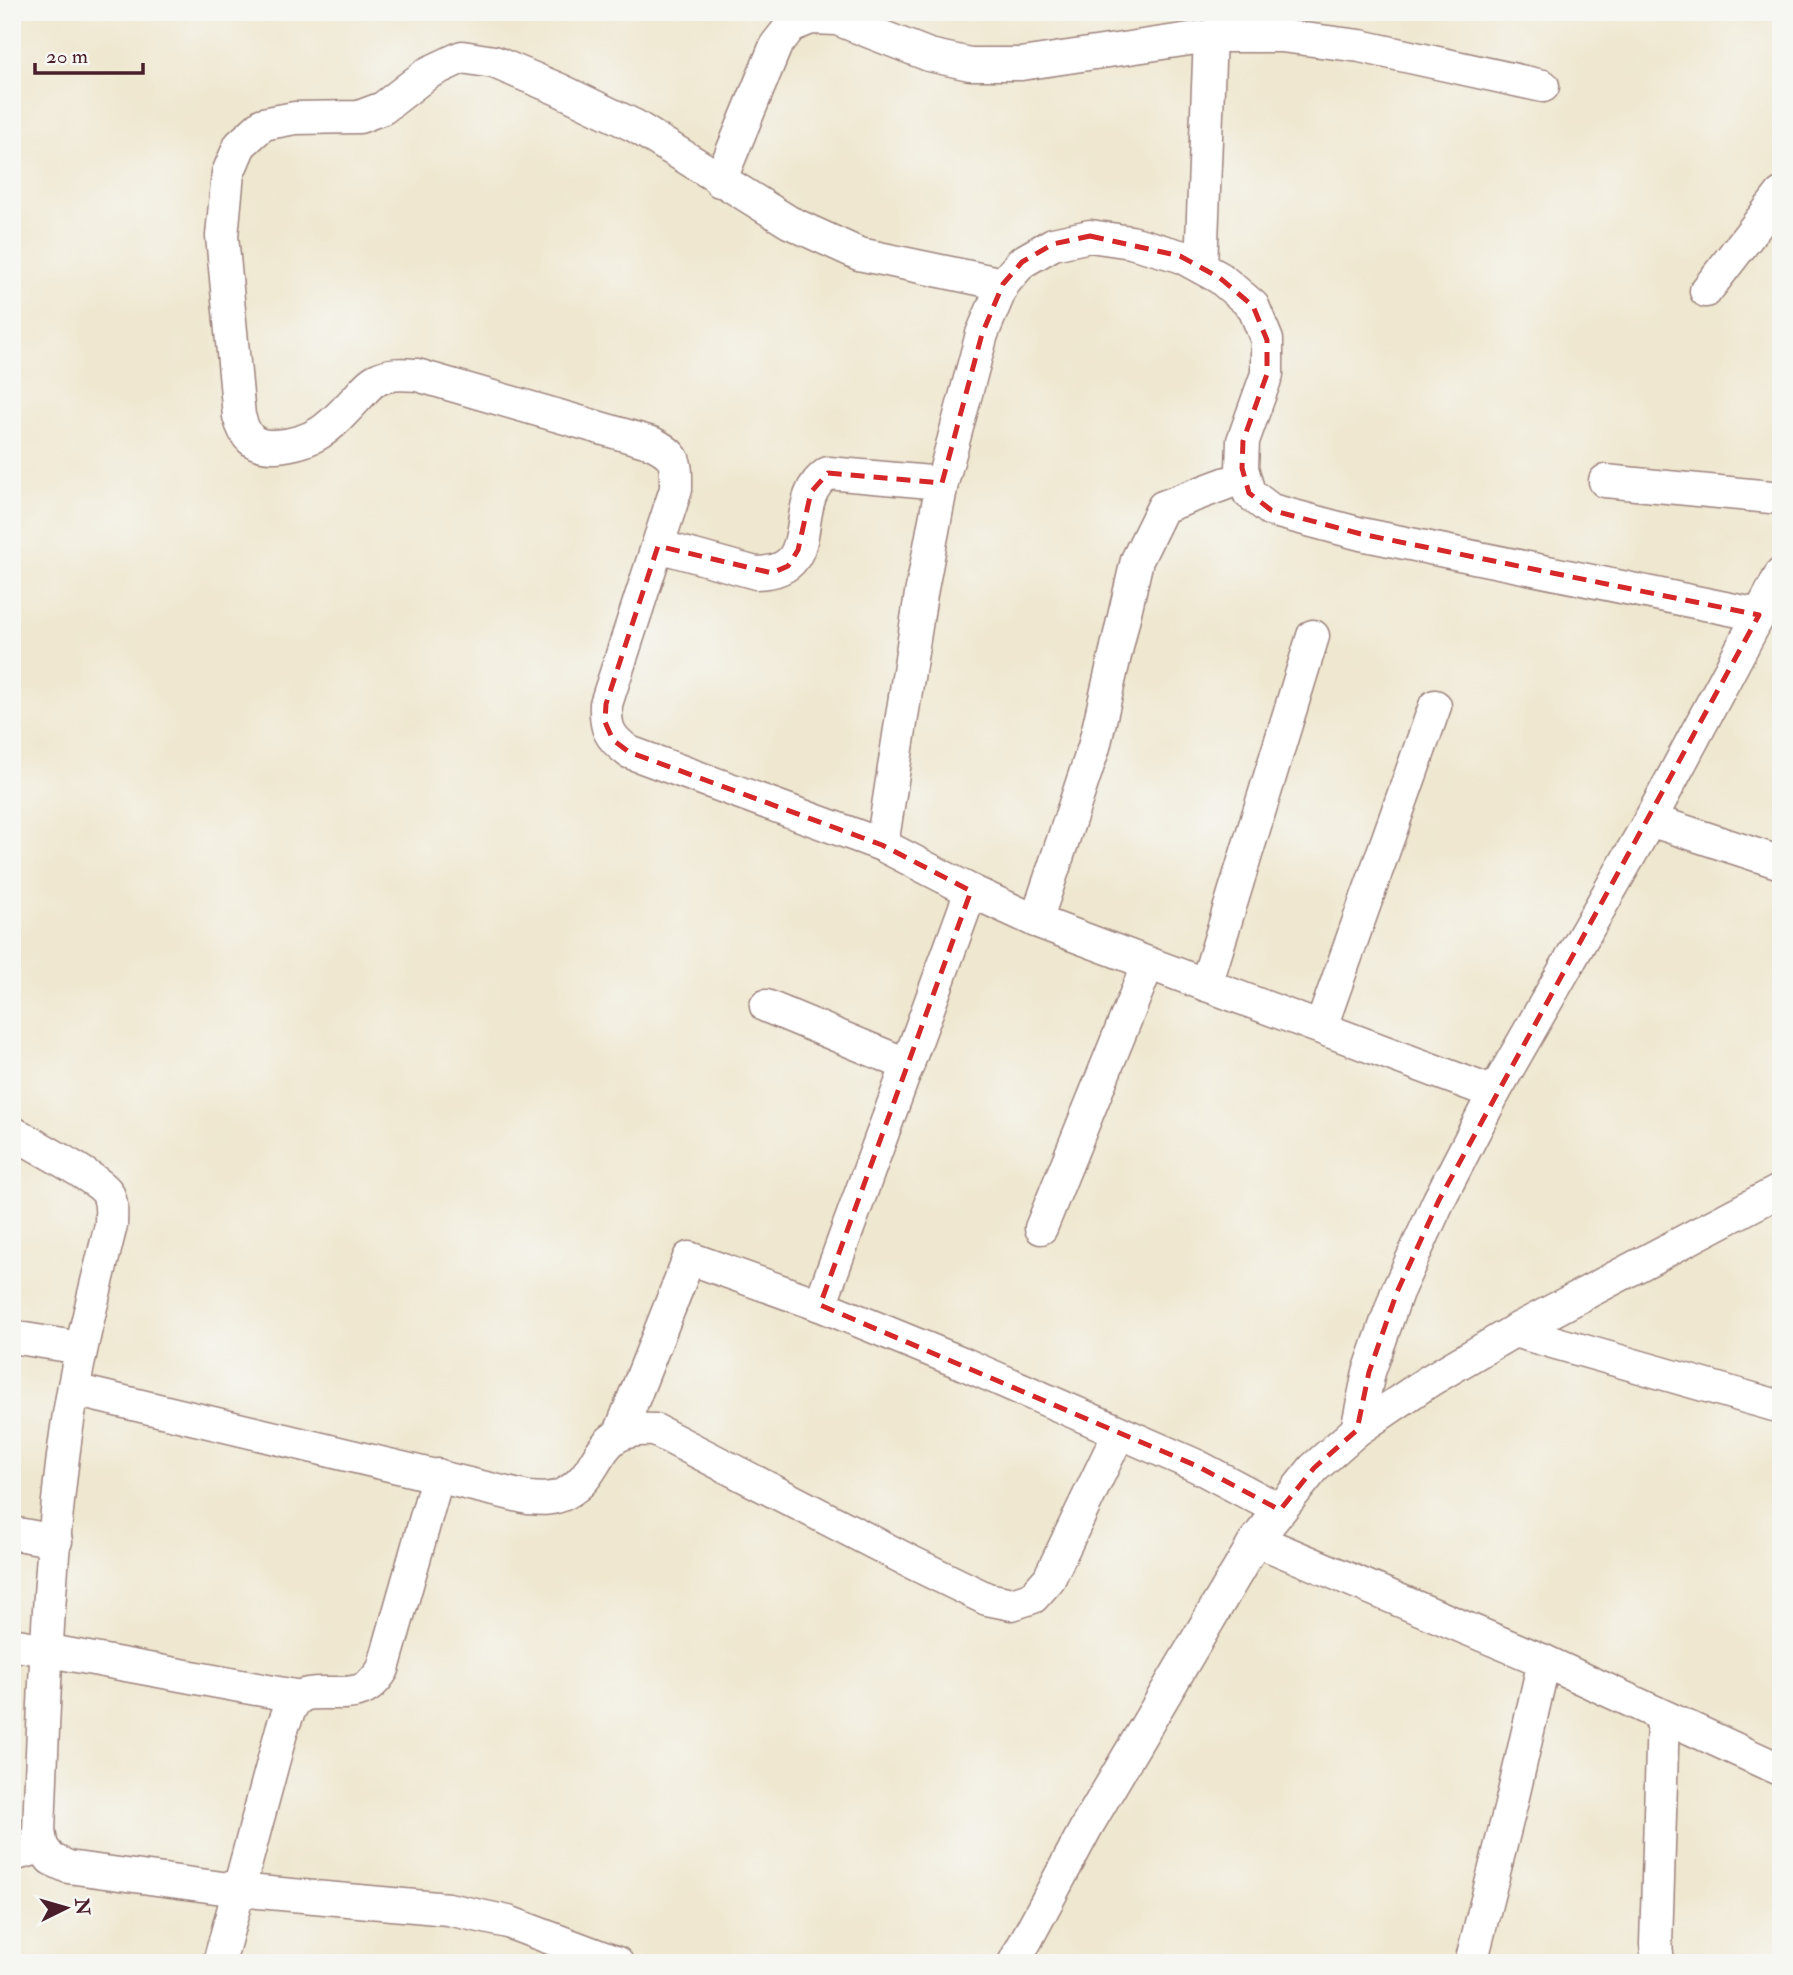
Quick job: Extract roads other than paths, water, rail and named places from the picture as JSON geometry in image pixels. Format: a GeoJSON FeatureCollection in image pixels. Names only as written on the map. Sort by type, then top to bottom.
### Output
{"type":"FeatureCollection","features":[{"type":"Feature","properties":{"kind":"street"},"geometry":{"type":"LineString","coordinates":[[720,180],[776,45],[792,26],[811,18],[837,19],[929,55],[970,64],[1021,64],[1210,36],[1281,36],[1360,46],[1544,86]]}},
{"type":"Feature","properties":{"kind":"street"},"geometry":{"type":"LineString","coordinates":[[1201,267],[1210,36]]}},
{"type":"Feature","properties":{"kind":"street"},"geometry":{"type":"LineString","coordinates":[[1003,284],[930,271],[859,254],[789,222],[635,126],[494,62],[462,57],[428,72],[383,108],[359,117],[295,118],[263,124],[240,145],[228,173],[222,236],[239,416],[250,441],[267,446],[292,445],[310,440],[329,429],[372,382],[392,373],[417,375],[652,443],[669,452],[676,466],[676,489],[606,704],[605,722],[613,740],[629,752],[883,845],[1036,921],[1494,1093]]}},
{"type":"Feature","properties":{"kind":"street"},"geometry":{"type":"LineString","coordinates":[[1706,291],[1781,194]]}},
{"type":"Feature","properties":{"kind":"street"},"geometry":{"type":"LineString","coordinates":[[883,845],[921,594],[942,483],[982,334],[1003,284],[1021,262],[1053,244],[1090,236],[1131,242],[1180,256],[1220,278],[1253,306],[1267,340],[1267,374],[1243,442],[1242,468],[1249,493],[1271,510],[1361,534],[1759,615]]}},
{"type":"Feature","properties":{"kind":"street"},"geometry":{"type":"LineString","coordinates":[[658,546],[756,573],[772,573],[788,566],[798,550],[811,492],[817,480],[828,473],[942,483]]}},
{"type":"Feature","properties":{"kind":"street"},"geometry":{"type":"LineString","coordinates":[[1605,481],[1781,498]]}},
{"type":"Feature","properties":{"kind":"street"},"geometry":{"type":"LineString","coordinates":[[1036,921],[1094,747],[1137,560],[1163,507],[1227,483]]}},
{"type":"Feature","properties":{"kind":"street"},"geometry":{"type":"LineString","coordinates":[[1357,1430],[1369,1372],[1397,1292],[1439,1200],[1494,1093],[1650,820],[1781,573]]}},
{"type":"Feature","properties":{"kind":"street"},"geometry":{"type":"LineString","coordinates":[[1206,985],[1313,636]]}},
{"type":"Feature","properties":{"kind":"street"},"geometry":{"type":"LineString","coordinates":[[1321,1027],[1435,706]]}},
{"type":"Feature","properties":{"kind":"street"},"geometry":{"type":"LineString","coordinates":[[1650,820],[1781,863]]}},
{"type":"Feature","properties":{"kind":"street"},"geometry":{"type":"LineString","coordinates":[[820,1305],[971,891]]}},
{"type":"Feature","properties":{"kind":"street"},"geometry":{"type":"LineString","coordinates":[[1041,1228],[1148,964]]}},
{"type":"Feature","properties":{"kind":"street"},"geometry":{"type":"LineString","coordinates":[[766,1006],[908,1065]]}},
{"type":"Feature","properties":{"kind":"street"},"geometry":{"type":"LineString","coordinates":[[12,1132],[95,1182],[107,1193],[111,1206],[111,1225],[81,1348],[66,1433],[46,1650],[39,1832],[42,1847],[51,1859],[68,1867],[237,1890],[449,1909],[508,1922],[617,1963]]}},
{"type":"Feature","properties":{"kind":"street"},"geometry":{"type":"LineString","coordinates":[[1014,1963],[1087,1826],[1256,1540],[1314,1468],[1357,1430],[1429,1381],[1514,1331],[1781,1190]]}},
{"type":"Feature","properties":{"kind":"street"},"geometry":{"type":"LineString","coordinates":[[621,1433],[689,1258],[820,1305],[962,1363],[1197,1466],[1280,1510]]}},
{"type":"Feature","properties":{"kind":"street"},"geometry":{"type":"LineString","coordinates":[[1514,1331],[1781,1406]]}},
{"type":"Feature","properties":{"kind":"street"},"geometry":{"type":"LineString","coordinates":[[12,1337],[81,1348]]}},
{"type":"Feature","properties":{"kind":"street"},"geometry":{"type":"LineString","coordinates":[[74,1390],[528,1498],[549,1499],[566,1493],[580,1483],[605,1445],[621,1433],[639,1429],[655,1430],[937,1575],[987,1599],[1012,1604],[1033,1597],[1049,1578],[1118,1433]]}},
{"type":"Feature","properties":{"kind":"street"},"geometry":{"type":"LineString","coordinates":[[12,1644],[300,1697],[312,1693],[363,1690],[375,1683],[383,1669],[438,1475]]}},
{"type":"Feature","properties":{"kind":"street"},"geometry":{"type":"LineString","coordinates":[[12,1533],[56,1541]]}},
{"type":"Feature","properties":{"kind":"street"},"geometry":{"type":"LineString","coordinates":[[1256,1540],[1544,1661],[1781,1770]]}},
{"type":"Feature","properties":{"kind":"street"},"geometry":{"type":"LineString","coordinates":[[1471,1963],[1544,1661]]}},
{"type":"Feature","properties":{"kind":"street"},"geometry":{"type":"LineString","coordinates":[[219,1963],[282,1730],[291,1707],[300,1697]]}},
{"type":"Feature","properties":{"kind":"street"},"geometry":{"type":"LineString","coordinates":[[1658,1963],[1656,1944],[1663,1717]]}},
{"type":"Feature","properties":{"kind":"street"},"geometry":{"type":"LineString","coordinates":[[12,1855],[42,1847]]}}]}
